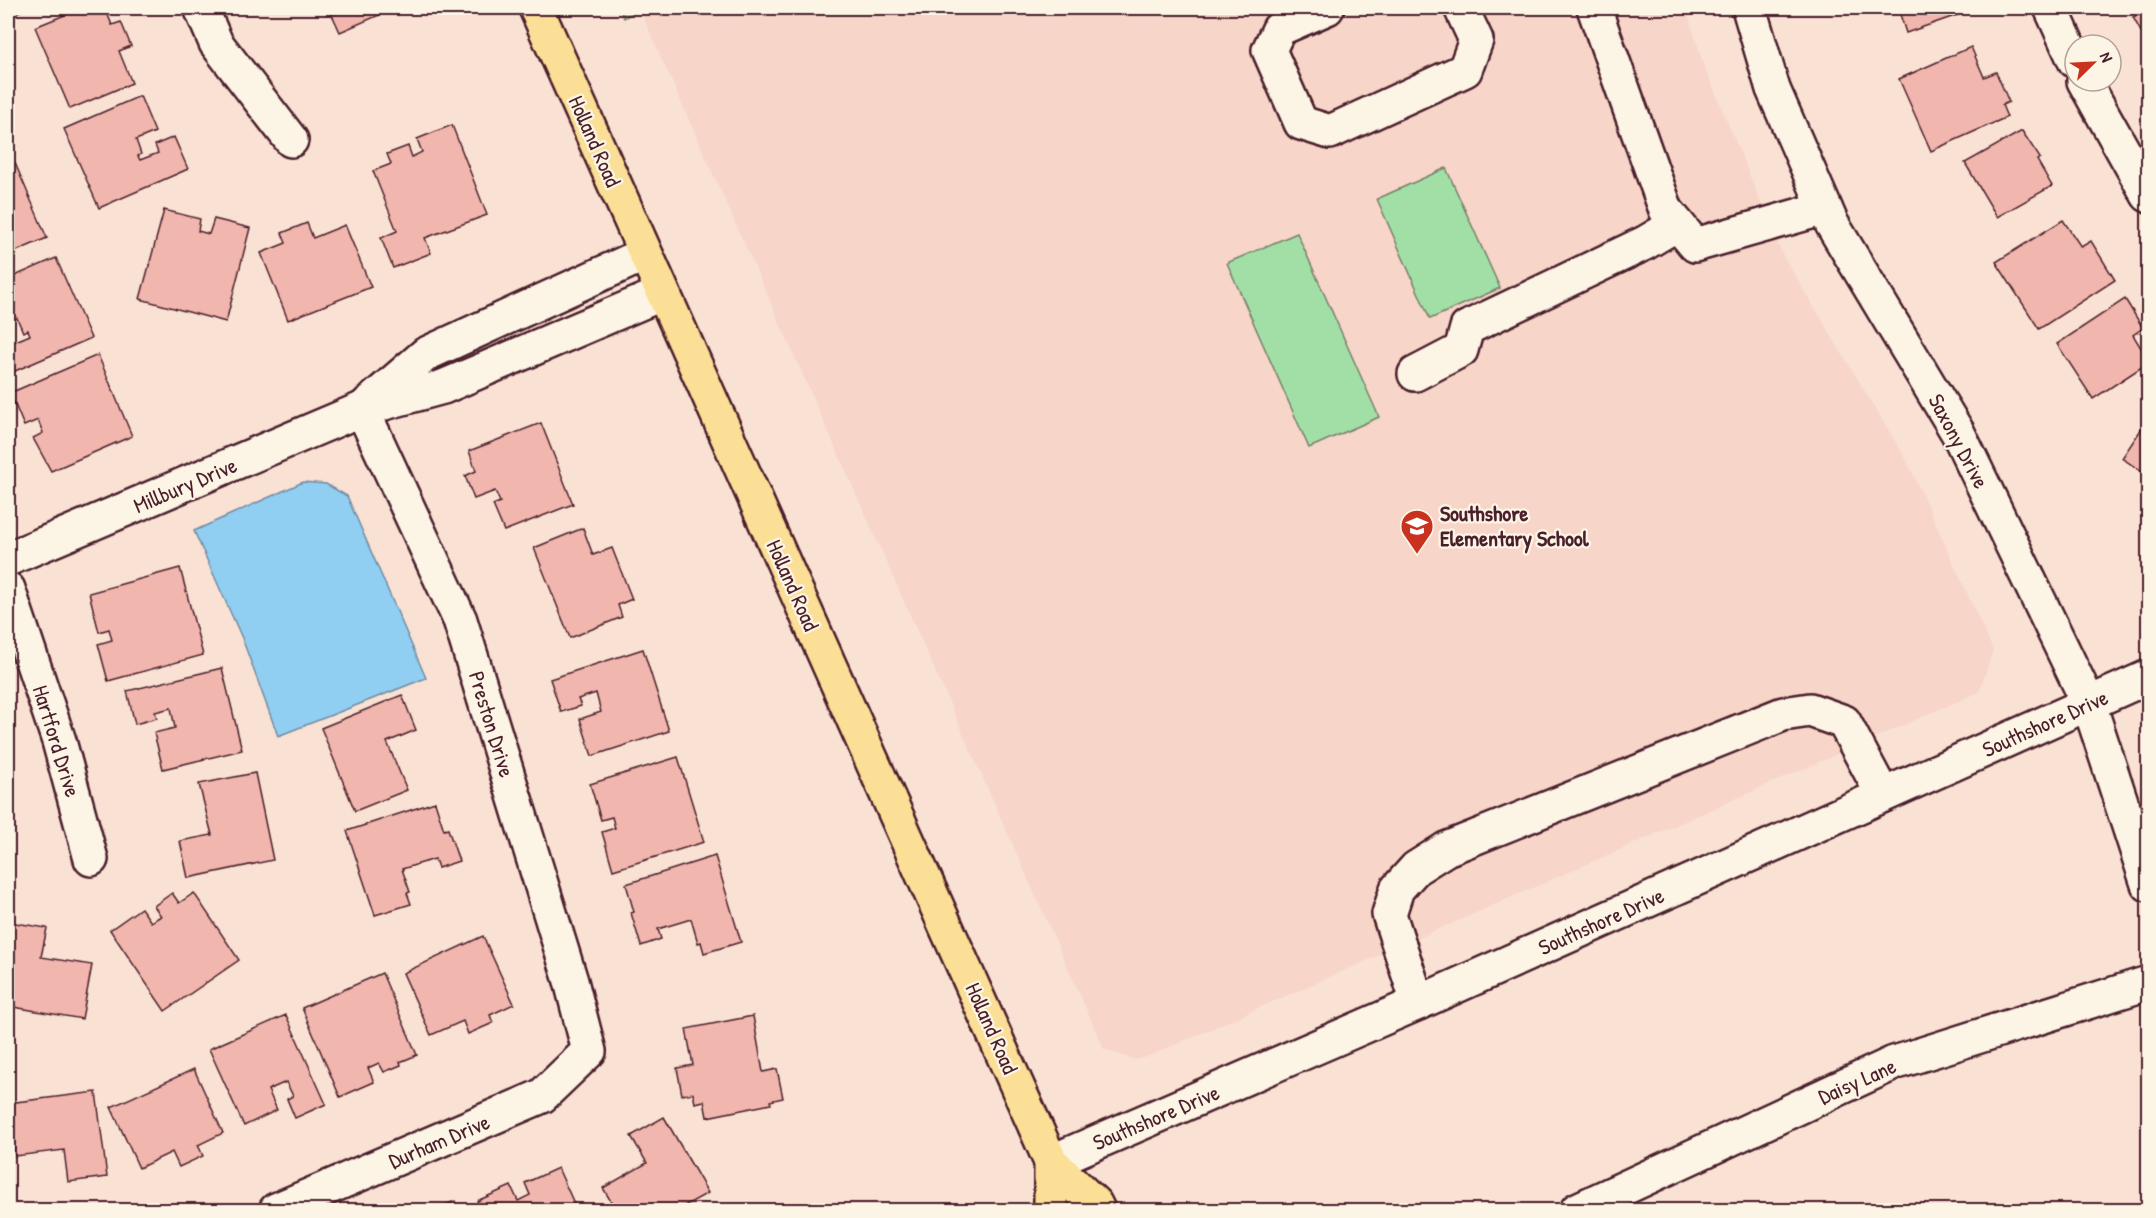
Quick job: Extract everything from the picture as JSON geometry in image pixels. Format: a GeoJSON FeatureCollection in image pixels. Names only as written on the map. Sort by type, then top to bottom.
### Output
{"type":"FeatureCollection","features":[{"type":"Feature","properties":{"kind":"main road","name":"Holland Road"},"geometry":{"type":"LineString","coordinates":[[536,8],[1051,1162],[1095,1204],[1098,1210]]}},
{"type":"Feature","properties":{"kind":"main road","name":"Holland Road"},"geometry":{"type":"LineString","coordinates":[[1051,1162],[1051,1210]]}},
{"type":"Feature","properties":{"kind":"street"},"geometry":{"type":"LineString","coordinates":[[201,8],[216,43],[291,140]]}},
{"type":"Feature","properties":{"kind":"street"},"geometry":{"type":"LineString","coordinates":[[1327,8],[1280,29],[1269,50],[1301,123],[1330,132],[1465,70],[1476,40],[1461,8]]}},
{"type":"Feature","properties":{"kind":"street"},"geometry":{"type":"LineString","coordinates":[[1594,8],[1666,210],[1695,245],[1824,208]]}},
{"type":"Feature","properties":{"kind":"street","name":"Saxony Drive"},"geometry":{"type":"LineString","coordinates":[[1749,8],[1773,89],[1824,208],[1958,433],[2089,704],[2148,884]]}},
{"type":"Feature","properties":{"kind":"street"},"geometry":{"type":"LineString","coordinates":[[2051,8],[2063,34]]}},
{"type":"Feature","properties":{"kind":"street"},"geometry":{"type":"LineString","coordinates":[[2091,93],[2148,195]]}},
{"type":"Feature","properties":{"kind":"street"},"geometry":{"type":"LineString","coordinates":[[1415,374],[1461,350],[1467,328],[1645,243],[1677,224]]}},
{"type":"Feature","properties":{"kind":"street","name":"Millbury Drive"},"geometry":{"type":"LineString","coordinates":[[362,410],[426,354],[645,254]]}},
{"type":"Feature","properties":{"kind":"street","name":"Millbury Drive"},"geometry":{"type":"LineString","coordinates":[[8,559],[362,410],[443,387],[663,293]]}},
{"type":"Feature","properties":{"kind":"street","name":"Preston Drive"},"geometry":{"type":"LineString","coordinates":[[362,410],[460,620],[571,981],[589,1051]]}},
{"type":"Feature","properties":{"kind":"street","name":"Hartford Drive"},"geometry":{"type":"LineString","coordinates":[[8,589],[59,741],[91,859]]}},
{"type":"Feature","properties":{"kind":"street","name":"Southshore Drive"},"geometry":{"type":"LineString","coordinates":[[1051,1162],[1418,1003],[2148,677]]}},
{"type":"Feature","properties":{"kind":"street"},"geometry":{"type":"LineString","coordinates":[[1418,1003],[1389,914],[1397,889],[1416,868],[1446,849],[1783,714],[1810,710],[1844,722],[1883,795]]}},
{"type":"Feature","properties":{"kind":"street","name":"Daisy Lane"},"geometry":{"type":"LineString","coordinates":[[1577,1210],[1894,1063],[2148,983]]}},
{"type":"Feature","properties":{"kind":"street","name":"Durham Drive"},"geometry":{"type":"LineString","coordinates":[[276,1210],[542,1096],[589,1051]]}},
{"type":"Feature","properties":{"kind":"shaded area","name":"Southshore Elementary School"},"geometry":{"type":"Polygon","coordinates":[[[642,8],[1686,8],[1704,66],[1783,256],[1907,461],[1993,650],[1979,692],[1147,1057],[1135,1060],[1104,1049],[640,10],[642,8]]]}},
{"type":"Feature","properties":{"kind":"green space"},"geometry":{"type":"Polygon","coordinates":[[[619,8],[642,8],[624,18],[619,8]]]}},
{"type":"Feature","properties":{"kind":"green space"},"geometry":{"type":"Polygon","coordinates":[[[1446,168],[1500,288],[1430,319],[1377,199],[1446,168]]]}},
{"type":"Feature","properties":{"kind":"green space"},"geometry":{"type":"Polygon","coordinates":[[[1297,233],[1379,417],[1309,448],[1227,263],[1297,233]]]}},
{"type":"Feature","properties":{"kind":"water"},"geometry":{"type":"Polygon","coordinates":[[[303,482],[326,484],[347,496],[426,678],[278,736],[242,638],[194,531],[303,482]]]}},
{"type":"Feature","properties":{"kind":"building"},"geometry":{"type":"Polygon","coordinates":[[[15,8],[29,8],[17,12],[15,8]]]}},
{"type":"Feature","properties":{"kind":"building"},"geometry":{"type":"Polygon","coordinates":[[[82,8],[105,8],[112,25],[121,22],[131,46],[119,51],[132,83],[70,109],[35,27],[82,8]]]}},
{"type":"Feature","properties":{"kind":"building"},"geometry":{"type":"Polygon","coordinates":[[[329,8],[390,8],[391,10],[340,32],[329,8]]]}},
{"type":"Feature","properties":{"kind":"building"},"geometry":{"type":"Polygon","coordinates":[[[1898,8],[1964,8],[1966,12],[1906,33],[1898,8]]]}},
{"type":"Feature","properties":{"kind":"building"},"geometry":{"type":"Polygon","coordinates":[[[2148,9],[2148,45],[2133,17],[2148,9]]]}},
{"type":"Feature","properties":{"kind":"building"},"geometry":{"type":"Polygon","coordinates":[[[1971,47],[1984,77],[1996,72],[2009,102],[2002,105],[2007,117],[1931,151],[1899,79],[1971,47]]]}},
{"type":"Feature","properties":{"kind":"building"},"geometry":{"type":"Polygon","coordinates":[[[140,96],[155,132],[136,140],[141,154],[138,156],[140,160],[158,153],[155,145],[174,137],[188,169],[99,208],[64,129],[140,96]]]}},
{"type":"Feature","properties":{"kind":"building"},"geometry":{"type":"Polygon","coordinates":[[[452,125],[487,215],[425,238],[431,253],[393,268],[381,238],[397,231],[373,171],[391,164],[387,154],[408,146],[412,157],[422,152],[417,139],[452,125]]]}},
{"type":"Feature","properties":{"kind":"building"},"geometry":{"type":"Polygon","coordinates":[[[2022,131],[2040,158],[2037,160],[2052,186],[1997,217],[1965,163],[2022,131]]]}},
{"type":"Feature","properties":{"kind":"building"},"geometry":{"type":"Polygon","coordinates":[[[12,156],[47,238],[12,253],[8,243],[8,158],[12,156]]]}},
{"type":"Feature","properties":{"kind":"building"},"geometry":{"type":"Polygon","coordinates":[[[164,210],[200,219],[198,231],[209,234],[214,219],[250,228],[226,322],[140,299],[164,210]]]}},
{"type":"Feature","properties":{"kind":"building"},"geometry":{"type":"Polygon","coordinates":[[[2063,220],[2081,247],[2091,241],[2115,280],[2039,329],[1996,262],[2063,220]]]}},
{"type":"Feature","properties":{"kind":"building"},"geometry":{"type":"Polygon","coordinates":[[[307,223],[313,238],[345,225],[371,287],[288,320],[261,253],[286,243],[282,233],[307,223]]]}},
{"type":"Feature","properties":{"kind":"building"},"geometry":{"type":"Polygon","coordinates":[[[56,258],[91,338],[8,374],[8,336],[11,343],[30,335],[28,330],[23,332],[17,318],[8,322],[8,279],[56,258]]]}},
{"type":"Feature","properties":{"kind":"building"},"geometry":{"type":"Polygon","coordinates":[[[2125,299],[2143,328],[2133,335],[2148,359],[2148,363],[2093,399],[2057,344],[2125,299]]]}},
{"type":"Feature","properties":{"kind":"building"},"geometry":{"type":"Polygon","coordinates":[[[98,355],[132,436],[51,471],[33,438],[43,433],[38,420],[24,426],[10,393],[98,355]]]}},
{"type":"Feature","properties":{"kind":"building"},"geometry":{"type":"Polygon","coordinates":[[[2148,419],[2148,476],[2122,458],[2148,419]]]}},
{"type":"Feature","properties":{"kind":"building"},"geometry":{"type":"Polygon","coordinates":[[[541,423],[573,504],[504,531],[493,505],[500,502],[495,491],[474,499],[465,476],[476,471],[469,451],[541,423]]]}},
{"type":"Feature","properties":{"kind":"building"},"geometry":{"type":"Polygon","coordinates":[[[583,528],[593,555],[612,548],[632,599],[618,605],[622,617],[570,638],[534,548],[583,528]]]}},
{"type":"Feature","properties":{"kind":"building"},"geometry":{"type":"Polygon","coordinates":[[[180,568],[203,655],[108,681],[98,644],[112,640],[109,629],[99,632],[89,593],[180,568]]]}},
{"type":"Feature","properties":{"kind":"building"},"geometry":{"type":"Polygon","coordinates":[[[643,649],[669,731],[592,756],[580,719],[601,712],[596,693],[578,699],[581,706],[561,712],[550,679],[643,649]]]}},
{"type":"Feature","properties":{"kind":"building"},"geometry":{"type":"Polygon","coordinates":[[[222,668],[242,750],[163,769],[154,733],[175,728],[171,708],[155,712],[157,718],[135,724],[127,691],[222,668]]]}},
{"type":"Feature","properties":{"kind":"building"},"geometry":{"type":"Polygon","coordinates":[[[402,695],[416,730],[387,742],[407,790],[355,811],[321,728],[402,695]]]}},
{"type":"Feature","properties":{"kind":"building"},"geometry":{"type":"Polygon","coordinates":[[[678,757],[704,842],[613,870],[602,832],[615,828],[612,817],[601,820],[590,784],[678,757]]]}},
{"type":"Feature","properties":{"kind":"building"},"geometry":{"type":"Polygon","coordinates":[[[255,773],[273,860],[188,878],[180,841],[212,835],[199,784],[255,773]]]}},
{"type":"Feature","properties":{"kind":"building"},"geometry":{"type":"Polygon","coordinates":[[[435,802],[444,830],[448,829],[459,861],[438,868],[435,859],[402,869],[410,892],[407,893],[411,904],[375,915],[347,831],[435,802]]]}},
{"type":"Feature","properties":{"kind":"building"},"geometry":{"type":"Polygon","coordinates":[[[715,856],[741,942],[704,953],[701,942],[698,943],[691,919],[658,929],[661,939],[641,946],[631,913],[634,912],[626,884],[715,856]]]}},
{"type":"Feature","properties":{"kind":"building"},"geometry":{"type":"Polygon","coordinates":[[[172,893],[179,903],[194,893],[239,960],[165,1011],[110,930],[141,908],[151,922],[161,916],[154,906],[172,893]]]}},
{"type":"Feature","properties":{"kind":"building"},"geometry":{"type":"Polygon","coordinates":[[[9,922],[47,928],[41,957],[92,965],[82,1019],[8,1006],[9,922]]]}},
{"type":"Feature","properties":{"kind":"building"},"geometry":{"type":"Polygon","coordinates":[[[483,936],[514,1004],[490,1015],[493,1023],[468,1034],[463,1021],[431,1035],[403,973],[483,936]]]}},
{"type":"Feature","properties":{"kind":"building"},"geometry":{"type":"Polygon","coordinates":[[[382,973],[417,1055],[384,1072],[379,1063],[368,1068],[374,1082],[340,1097],[302,1008],[382,973]]]}},
{"type":"Feature","properties":{"kind":"building"},"geometry":{"type":"Polygon","coordinates":[[[286,1015],[326,1104],[295,1118],[287,1099],[293,1096],[286,1082],[268,1090],[277,1110],[244,1126],[209,1049],[286,1015]]]}},
{"type":"Feature","properties":{"kind":"building"},"geometry":{"type":"Polygon","coordinates":[[[753,1016],[763,1072],[777,1069],[783,1098],[770,1101],[771,1104],[707,1117],[704,1101],[695,1103],[693,1093],[682,1095],[677,1068],[693,1065],[686,1029],[753,1016]]]}},
{"type":"Feature","properties":{"kind":"building"},"geometry":{"type":"Polygon","coordinates":[[[194,1069],[223,1133],[198,1145],[203,1156],[179,1167],[172,1152],[139,1168],[111,1107],[194,1069]]]}},
{"type":"Feature","properties":{"kind":"building"},"geometry":{"type":"Polygon","coordinates":[[[96,1092],[107,1177],[68,1182],[64,1150],[15,1156],[8,1103],[96,1092]]]}},
{"type":"Feature","properties":{"kind":"building"},"geometry":{"type":"Polygon","coordinates":[[[664,1117],[708,1193],[677,1210],[616,1210],[603,1188],[647,1163],[631,1136],[664,1117]]]}},
{"type":"Feature","properties":{"kind":"building"},"geometry":{"type":"Polygon","coordinates":[[[558,1168],[577,1210],[481,1210],[477,1201],[511,1186],[518,1201],[530,1195],[525,1183],[558,1168]]]}},
{"type":"Feature","properties":{"kind":"building"},"geometry":{"type":"Polygon","coordinates":[[[455,1201],[459,1210],[433,1210],[455,1201]]]}},
{"type":"Feature","properties":{"kind":"place","name":"Southshore Elementary School"},"geometry":{"type":"Point","coordinates":[1417,555]}}]}
